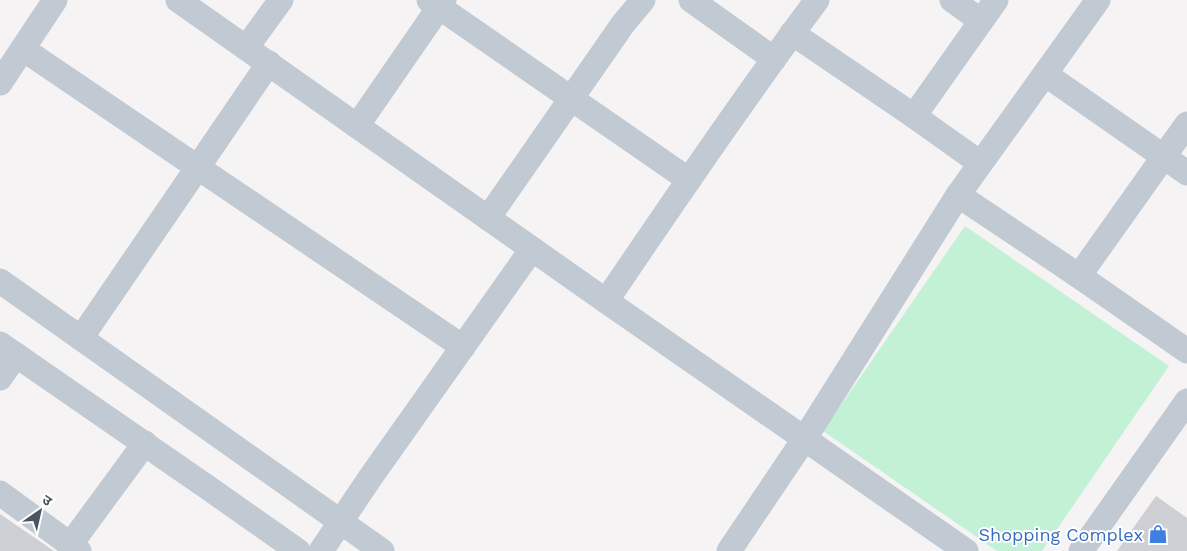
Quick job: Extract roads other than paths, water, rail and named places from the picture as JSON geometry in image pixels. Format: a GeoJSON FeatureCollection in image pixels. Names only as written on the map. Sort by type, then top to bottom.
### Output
{"type":"FeatureCollection","features":[{"type":"Feature","properties":{"kind":"street"},"geometry":{"type":"LineString","coordinates":[[0,83],[55,0]]}},
{"type":"Feature","properties":{"kind":"street"},"geometry":{"type":"LineString","coordinates":[[178,0],[966,551]]}},
{"type":"Feature","properties":{"kind":"street"},"geometry":{"type":"LineString","coordinates":[[246,48],[280,0]]}},
{"type":"Feature","properties":{"kind":"street"},"geometry":{"type":"LineString","coordinates":[[488,218],[623,24],[643,0]]}},
{"type":"Feature","properties":{"kind":"street"},"geometry":{"type":"LineString","coordinates":[[691,0],[774,59]]}},
{"type":"Feature","properties":{"kind":"street"},"geometry":{"type":"LineString","coordinates":[[606,301],[792,33],[817,0]]}},
{"type":"Feature","properties":{"kind":"street"},"geometry":{"type":"LineString","coordinates":[[952,0],[981,21]]}},
{"type":"Feature","properties":{"kind":"street"},"geometry":{"type":"LineString","coordinates":[[914,116],[996,0]]}},
{"type":"Feature","properties":{"kind":"street"},"geometry":{"type":"LineString","coordinates":[[729,551],[805,438],[958,195],[1098,0]]}},
{"type":"Feature","properties":{"kind":"street"},"geometry":{"type":"LineString","coordinates":[[357,126],[437,2],[571,99],[689,180]]}},
{"type":"Feature","properties":{"kind":"street"},"geometry":{"type":"LineString","coordinates":[[792,33],[914,116],[980,164]]}},
{"type":"Feature","properties":{"kind":"street"},"geometry":{"type":"LineString","coordinates":[[23,49],[463,347]]}},
{"type":"Feature","properties":{"kind":"street"},"geometry":{"type":"LineString","coordinates":[[81,338],[269,63]]}},
{"type":"Feature","properties":{"kind":"street"},"geometry":{"type":"LineString","coordinates":[[1045,74],[1187,173]]}},
{"type":"Feature","properties":{"kind":"street"},"geometry":{"type":"LineString","coordinates":[[1079,276],[1187,124]]}},
{"type":"Feature","properties":{"kind":"street"},"geometry":{"type":"LineString","coordinates":[[958,195],[1187,351]]}},
{"type":"Feature","properties":{"kind":"street"},"geometry":{"type":"LineString","coordinates":[[321,551],[370,478],[532,249]]}},
{"type":"Feature","properties":{"kind":"street"},"geometry":{"type":"LineString","coordinates":[[0,281],[382,551]]}},
{"type":"Feature","properties":{"kind":"street"},"geometry":{"type":"LineString","coordinates":[[0,378],[8,350],[298,551]]}},
{"type":"Feature","properties":{"kind":"street"},"geometry":{"type":"LineString","coordinates":[[1081,551],[1187,401]]}},
{"type":"Feature","properties":{"kind":"street"},"geometry":{"type":"LineString","coordinates":[[0,493],[75,548],[145,444]]}},
{"type":"Feature","properties":{"kind":"place","name":"Shopping Complex"},"geometry":{"type":"Point","coordinates":[1158,534]}}]}
